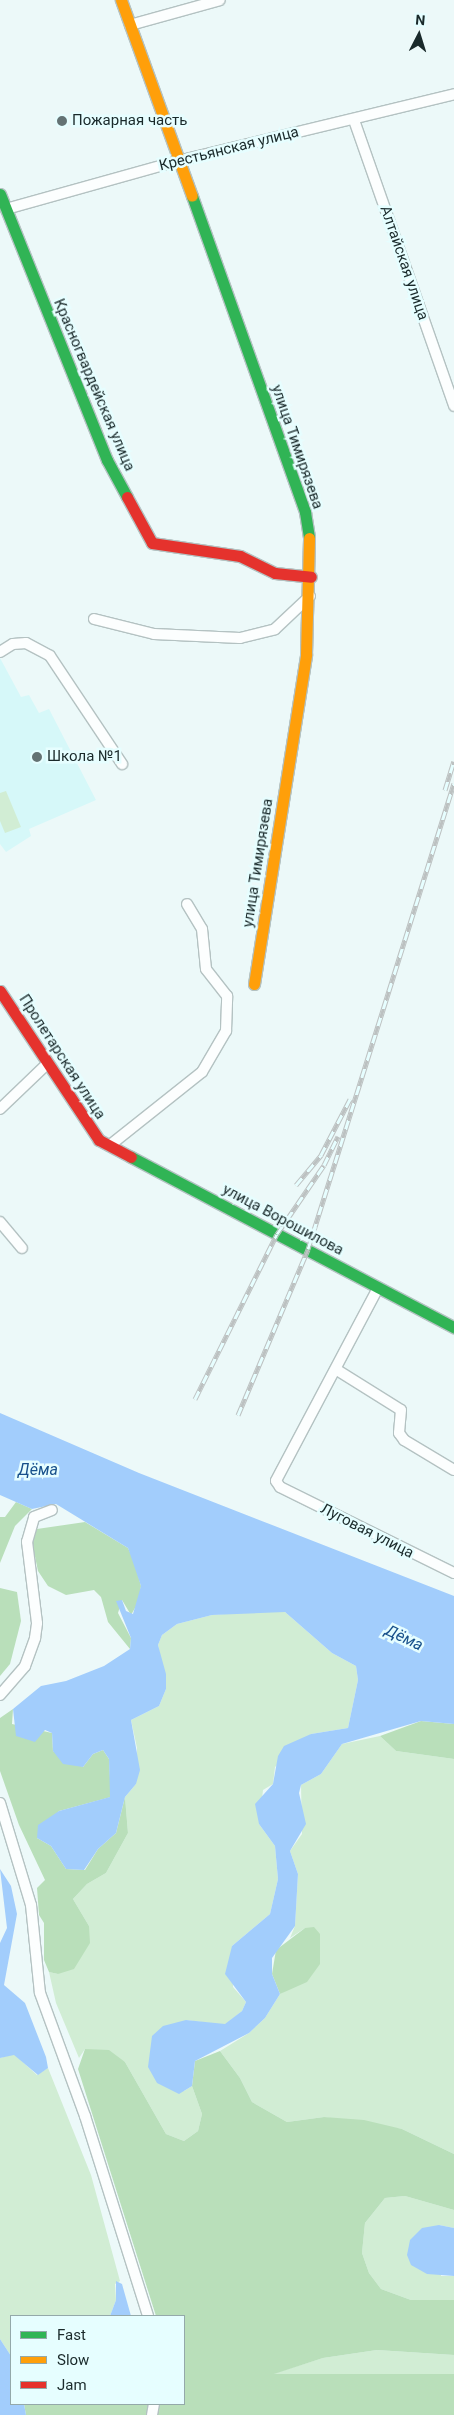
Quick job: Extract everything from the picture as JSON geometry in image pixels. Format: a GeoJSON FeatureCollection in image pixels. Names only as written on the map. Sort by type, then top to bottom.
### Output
{"type":"FeatureCollection","features":[{"type":"Feature","properties":{"kind":"street","name":"улица Тимирязева"},"geometry":{"type":"LineString","coordinates":[[121,0],[306,512],[311,577],[306,654],[254,984]]}},
{"type":"Feature","properties":{"kind":"street"},"geometry":{"type":"LineString","coordinates":[[130,24],[220,0]]}},
{"type":"Feature","properties":{"kind":"street","name":"Крестьянская улица"},"geometry":{"type":"LineString","coordinates":[[6,209],[178,161],[354,120],[454,94]]}},
{"type":"Feature","properties":{"kind":"street","name":"Алтайская улица"},"geometry":{"type":"LineString","coordinates":[[354,120],[454,406]]}},
{"type":"Feature","properties":{"kind":"street","name":"Красногвардейская улица"},"geometry":{"type":"LineString","coordinates":[[0,194],[107,460],[152,543],[240,556],[275,573],[311,577]]}},
{"type":"Feature","properties":{"kind":"street"},"geometry":{"type":"LineString","coordinates":[[94,619],[154,634],[240,638],[275,629],[311,596]]}},
{"type":"Feature","properties":{"kind":"street"},"geometry":{"type":"LineString","coordinates":[[0,652],[13,644],[26,642],[50,656],[122,764]]}},
{"type":"Feature","properties":{"kind":"street"},"geometry":{"type":"LineString","coordinates":[[104,1143],[202,1072],[226,1031],[227,996],[206,970],[202,929],[187,904]]}},
{"type":"Feature","properties":{"kind":"street","name":"Пролетарская улица"},"geometry":{"type":"LineString","coordinates":[[0,991],[48,1064],[104,1143]]}},
{"type":"Feature","properties":{"kind":"street"},"geometry":{"type":"LineString","coordinates":[[0,1109],[48,1064]]}},
{"type":"Feature","properties":{"kind":"street","name":"улица Ворошилова"},"geometry":{"type":"LineString","coordinates":[[104,1143],[454,1327]]}},
{"type":"Feature","properties":{"kind":"street"},"geometry":{"type":"LineString","coordinates":[[0,1222],[22,1248]]}},
{"type":"Feature","properties":{"kind":"street"},"geometry":{"type":"LineString","coordinates":[[378,1288],[337,1370],[401,1410],[399,1433],[404,1440],[454,1470]]}},
{"type":"Feature","properties":{"kind":"street","name":"Луговая улица"},"geometry":{"type":"LineString","coordinates":[[337,1370],[276,1481],[280,1487],[454,1574]]}},
{"type":"Feature","properties":{"kind":"street"},"geometry":{"type":"LineString","coordinates":[[0,1695],[25,1666],[35,1638],[37,1623],[27,1542],[34,1517],[52,1510]]}},
{"type":"Feature","properties":{"kind":"street"},"geometry":{"type":"LineString","coordinates":[[0,1804],[31,1905],[40,1993],[85,2116],[148,2315]]}},
{"type":"Feature","properties":{"kind":"shaded area","name":"Школа №1"},"geometry":{"type":"Polygon","coordinates":[[[0,658],[21,697],[29,695],[39,713],[49,709],[96,800],[29,829],[31,836],[6,852],[0,844],[0,658]]]}},
{"type":"Feature","properties":{"kind":"green space"},"geometry":{"type":"Polygon","coordinates":[[[6,791],[21,827],[5,833],[0,821],[0,793],[6,791]]]}},
{"type":"Feature","properties":{"kind":"green space"},"geometry":{"type":"Polygon","coordinates":[[[16,1502],[32,1509],[15,1526],[0,1563],[0,1517],[5,1517],[16,1502]]]}},
{"type":"Feature","properties":{"kind":"green space"},"geometry":{"type":"Polygon","coordinates":[[[85,1522],[128,1548],[134,1561],[141,1586],[139,1601],[131,1615],[122,1600],[118,1613],[131,1638],[130,1649],[108,1622],[101,1597],[94,1590],[66,1595],[48,1586],[38,1571],[32,1542],[37,1529],[85,1522]]]}},
{"type":"Feature","properties":{"kind":"green space"},"geometry":{"type":"Polygon","coordinates":[[[0,1588],[17,1592],[21,1621],[10,1664],[0,1676],[0,1588]]]}},
{"type":"Feature","properties":{"kind":"green space"},"geometry":{"type":"Polygon","coordinates":[[[263,1611],[285,1612],[332,1653],[356,1666],[358,1680],[348,1728],[311,1734],[275,1767],[273,1784],[263,1790],[259,1824],[275,1846],[278,1879],[270,1914],[232,1946],[233,1987],[246,2002],[242,2011],[225,2025],[186,2020],[184,2091],[192,2086],[202,2114],[198,2131],[184,2141],[166,2134],[125,2062],[85,2049],[79,2058],[56,2003],[49,1972],[58,1974],[89,1926],[73,1899],[87,1884],[106,1873],[128,1833],[125,1797],[136,1784],[137,1748],[131,1720],[159,1706],[166,1689],[158,1645],[162,1635],[177,1624],[212,1615],[263,1611]]]}},
{"type":"Feature","properties":{"kind":"green space"},"geometry":{"type":"Polygon","coordinates":[[[13,1709],[12,1724],[52,1733],[53,1751],[83,1767],[93,1754],[103,1750],[109,1759],[111,1797],[59,1811],[37,1838],[51,1846],[66,1869],[85,1870],[98,1849],[116,1833],[125,1797],[128,1833],[106,1873],[87,1884],[73,1899],[89,1926],[90,1943],[74,1969],[58,1974],[49,1972],[44,1960],[44,1923],[39,1915],[37,1888],[45,1880],[19,1825],[0,1771],[0,1718],[13,1709]]]}},
{"type":"Feature","properties":{"kind":"green space"},"geometry":{"type":"Polygon","coordinates":[[[421,1721],[454,1724],[454,1759],[396,1751],[380,1736],[421,1721]]]}},
{"type":"Feature","properties":{"kind":"green space"},"geometry":{"type":"Polygon","coordinates":[[[380,1736],[396,1751],[454,1759],[454,2154],[402,2129],[324,2117],[287,2122],[252,2102],[240,2078],[220,2051],[249,2033],[265,2018],[280,1994],[289,1989],[305,1928],[290,1938],[295,1926],[298,1874],[290,1851],[302,1834],[301,1785],[321,1774],[342,1744],[380,1736]]]}},
{"type":"Feature","properties":{"kind":"green space"},"geometry":{"type":"Polygon","coordinates":[[[314,1927],[320,1934],[320,1964],[307,1982],[280,1994],[272,1974],[276,1950],[305,1928],[314,1927]]]}},
{"type":"Feature","properties":{"kind":"green space"},"geometry":{"type":"Polygon","coordinates":[[[85,2049],[109,2050],[125,2062],[166,2134],[184,2141],[198,2131],[202,2114],[192,2086],[195,2061],[220,2051],[240,2078],[252,2102],[287,2122],[324,2117],[364,2120],[402,2129],[454,2154],[454,2210],[405,2196],[385,2198],[365,2223],[362,2253],[369,2273],[381,2289],[411,2300],[454,2300],[454,2355],[377,2350],[323,2358],[274,2374],[454,2374],[454,2415],[26,2415],[24,2405],[185,2405],[185,2315],[156,2315],[78,2069],[85,2049]]]}},
{"type":"Feature","properties":{"kind":"green space"},"geometry":{"type":"Polygon","coordinates":[[[14,2054],[37,2075],[48,2068],[91,2175],[120,2281],[115,2284],[116,2300],[110,2315],[10,2315],[10,2354],[0,2339],[0,2058],[14,2054]]]}},
{"type":"Feature","properties":{"kind":"green space"},"geometry":{"type":"Polygon","coordinates":[[[405,2196],[454,2210],[454,2228],[439,2225],[441,2276],[454,2276],[454,2300],[411,2300],[381,2289],[369,2273],[362,2253],[365,2223],[385,2198],[405,2196]]]}},
{"type":"Feature","properties":{"kind":"green space"},"geometry":{"type":"Polygon","coordinates":[[[377,2350],[454,2355],[454,2374],[272,2374],[323,2358],[377,2350]]]}},
{"type":"Feature","properties":{"kind":"water","name":"Дёма"},"geometry":{"type":"Polygon","coordinates":[[[0,1413],[139,1473],[454,1596],[454,1724],[421,1721],[342,1744],[321,1774],[301,1785],[299,1793],[306,1824],[290,1851],[298,1874],[295,1926],[272,1958],[272,1974],[280,1994],[265,2018],[249,2033],[195,2061],[192,2086],[179,2094],[157,2083],[148,2067],[152,2036],[163,2026],[186,2020],[225,2024],[242,2011],[246,2002],[225,1974],[232,1946],[270,1914],[278,1879],[275,1846],[259,1824],[255,1804],[273,1784],[278,1756],[284,1746],[311,1734],[348,1728],[358,1680],[356,1666],[332,1653],[285,1612],[212,1615],[177,1624],[162,1635],[158,1645],[166,1674],[166,1689],[159,1706],[131,1720],[140,1770],[136,1784],[125,1797],[116,1833],[98,1849],[84,1870],[66,1869],[51,1846],[37,1838],[38,1825],[59,1811],[110,1797],[109,1759],[103,1750],[93,1754],[83,1767],[63,1764],[53,1751],[52,1733],[45,1730],[35,1742],[16,1736],[13,1709],[41,1686],[66,1681],[104,1666],[130,1649],[131,1638],[116,1601],[122,1600],[126,1611],[133,1614],[141,1586],[128,1548],[56,1504],[32,1509],[0,1495],[0,1413]]]}},
{"type":"Feature","properties":{"kind":"water"},"geometry":{"type":"Polygon","coordinates":[[[0,1869],[11,1886],[17,1914],[4,1985],[25,2003],[46,2057],[48,2068],[38,2075],[14,2055],[0,2058],[0,1943],[7,1928],[0,1869]]]}},
{"type":"Feature","properties":{"kind":"water"},"geometry":{"type":"Polygon","coordinates":[[[439,2225],[454,2228],[454,2276],[427,2274],[411,2265],[407,2255],[410,2240],[422,2228],[439,2225]]]}},
{"type":"Feature","properties":{"kind":"water"},"geometry":{"type":"Polygon","coordinates":[[[116,2281],[122,2284],[131,2315],[110,2315],[116,2300],[116,2281]]]}},
{"type":"Feature","properties":{"kind":"water"},"geometry":{"type":"Polygon","coordinates":[[[0,2339],[10,2354],[10,2405],[24,2405],[26,2415],[0,2415],[0,2339]]]}},
{"type":"Feature","properties":{"kind":"railway"},"geometry":{"type":"LineString","coordinates":[[445,790],[454,761]]}},
{"type":"Feature","properties":{"kind":"railway"},"geometry":{"type":"LineString","coordinates":[[238,1415],[308,1249],[454,783]]}},
{"type":"Feature","properties":{"kind":"railway"},"geometry":{"type":"LineString","coordinates":[[296,1185],[321,1155],[350,1099]]}},
{"type":"Feature","properties":{"kind":"railway"},"geometry":{"type":"LineString","coordinates":[[195,1399],[277,1234],[324,1165],[338,1136]]}},
{"type":"Feature","properties":{"kind":"traffic: fast"},"geometry":{"type":"LineString","coordinates":[[0,194],[107,460],[127,497]]}},
{"type":"Feature","properties":{"kind":"traffic: fast"},"geometry":{"type":"LineString","coordinates":[[192,196],[305,512],[309,538]]}},
{"type":"Feature","properties":{"kind":"traffic: fast"},"geometry":{"type":"LineString","coordinates":[[131,1157],[454,1327]]}},
{"type":"Feature","properties":{"kind":"traffic: slow"},"geometry":{"type":"LineString","coordinates":[[121,0],[192,196]]}},
{"type":"Feature","properties":{"kind":"traffic: slow"},"geometry":{"type":"LineString","coordinates":[[254,984],[306,654],[309,538]]}},
{"type":"Feature","properties":{"kind":"traffic: jam"},"geometry":{"type":"LineString","coordinates":[[127,497],[152,543],[240,556],[275,573],[311,577]]}},
{"type":"Feature","properties":{"kind":"traffic: jam"},"geometry":{"type":"LineString","coordinates":[[0,991],[99,1140],[131,1157]]}},
{"type":"Feature","properties":{"kind":"place","name":"Пожарная часть"},"geometry":{"type":"Point","coordinates":[62,121]}},
{"type":"Feature","properties":{"kind":"place","name":"Школа №1"},"geometry":{"type":"Point","coordinates":[37,757]}}]}
